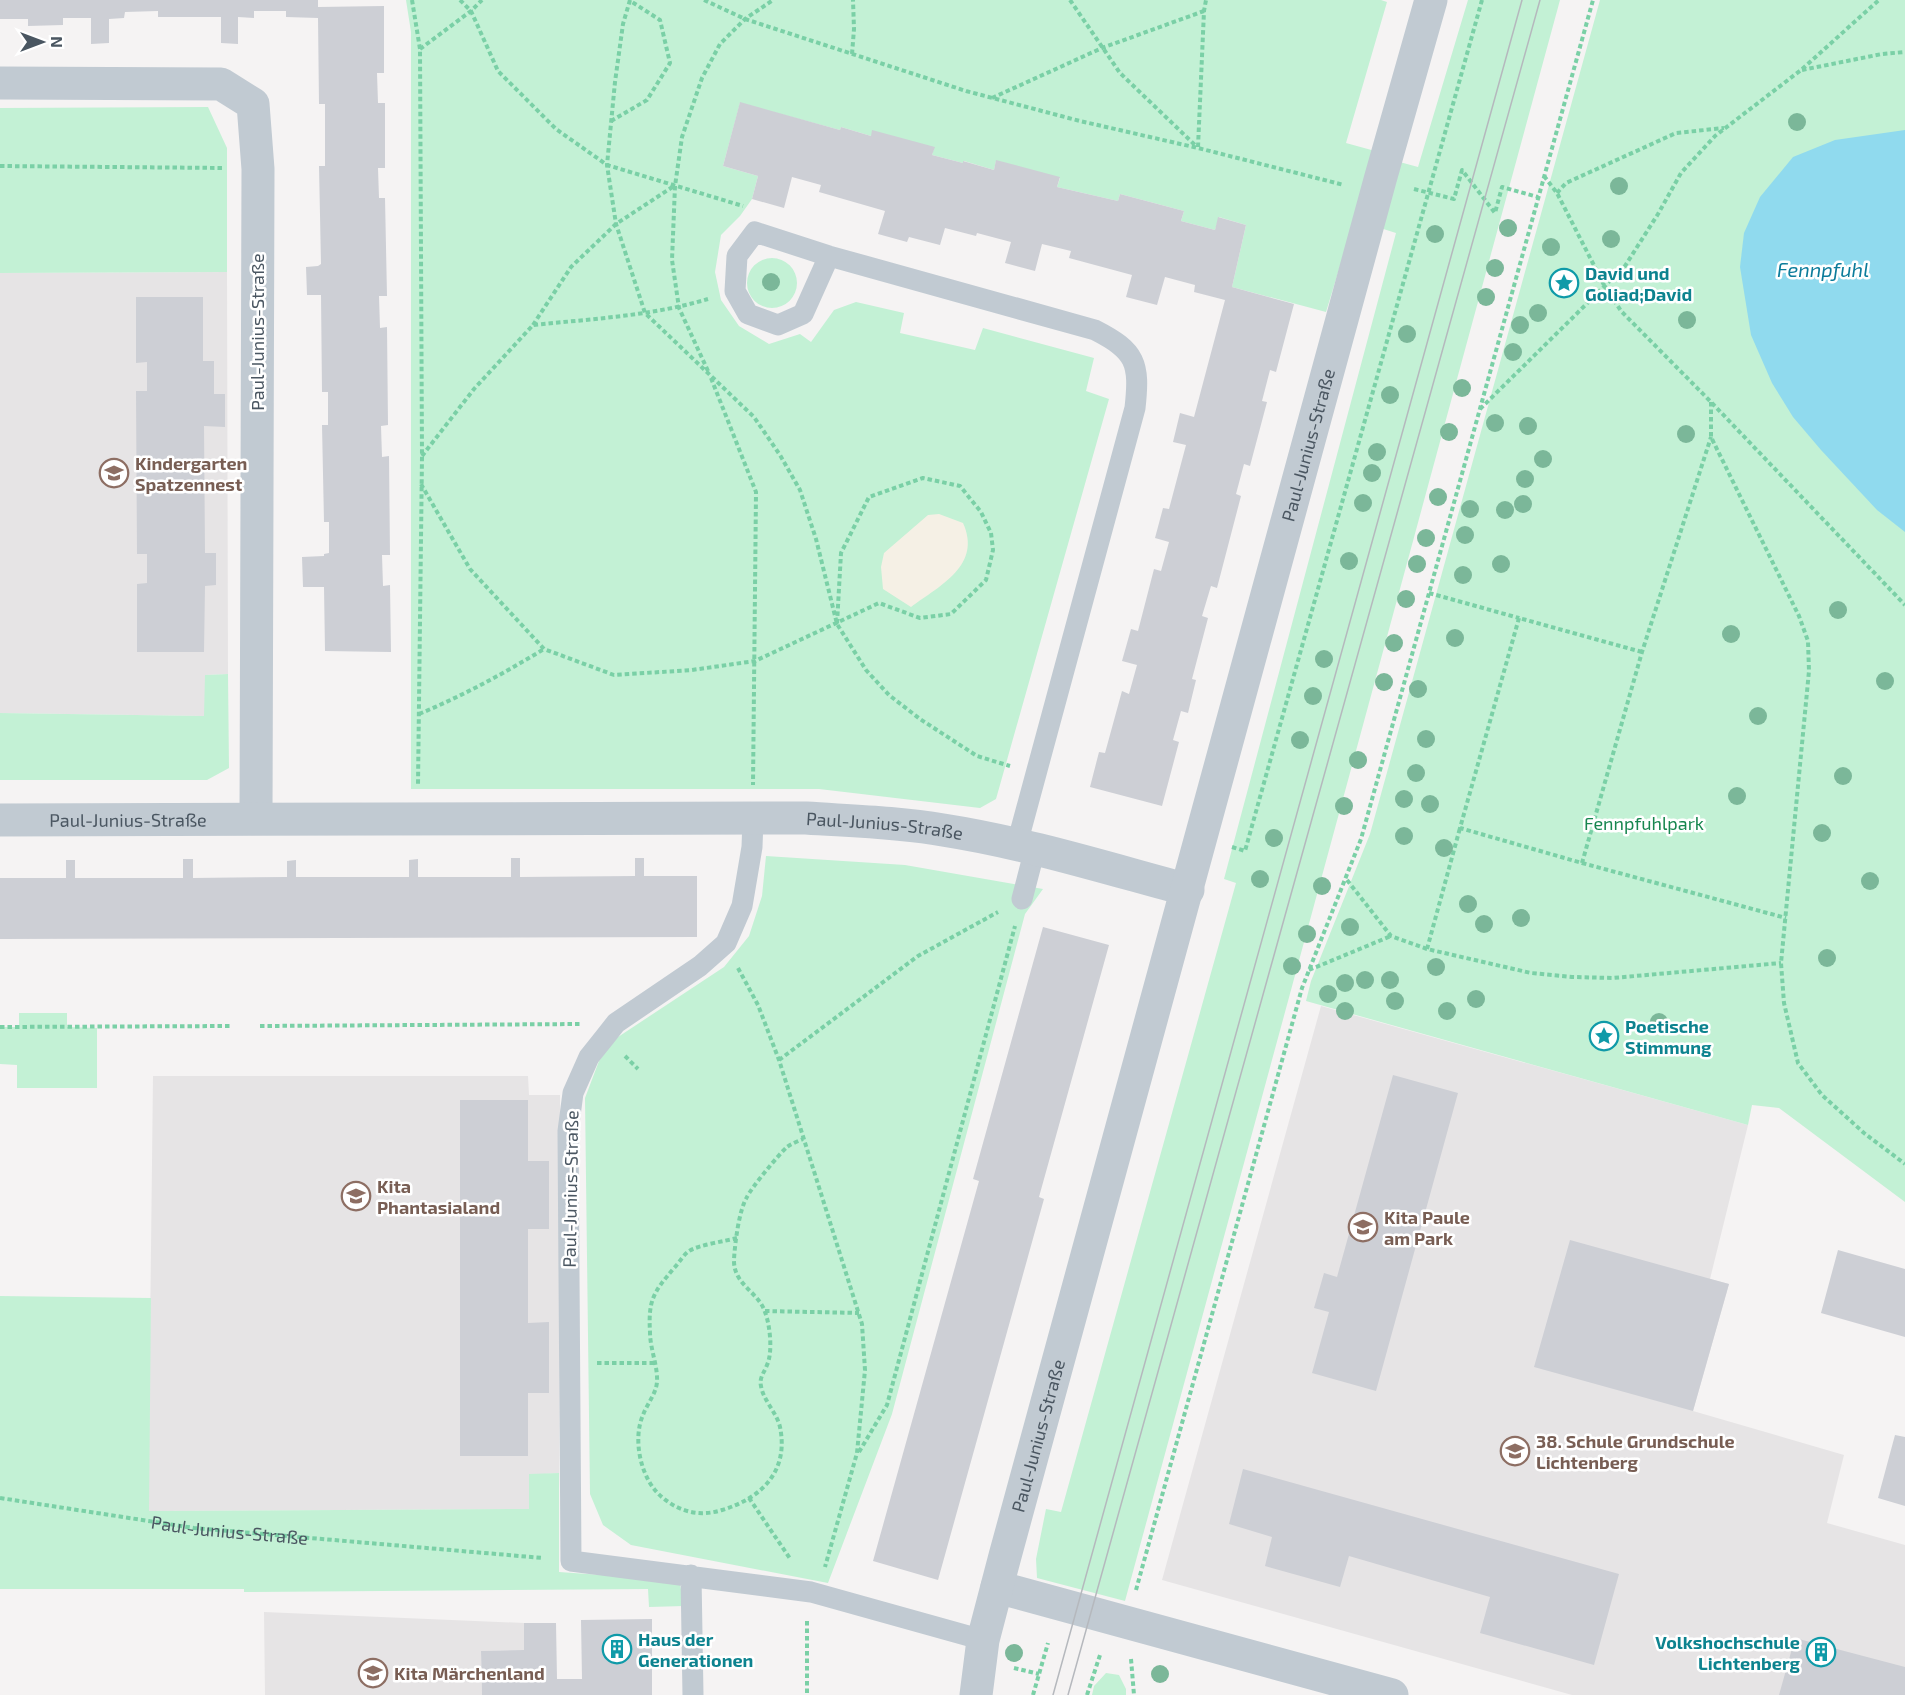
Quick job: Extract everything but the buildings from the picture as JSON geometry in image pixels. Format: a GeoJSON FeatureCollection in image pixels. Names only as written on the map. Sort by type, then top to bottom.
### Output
{"type":"FeatureCollection","features":[{"type":"Feature","properties":{"kind":"street","name":"Paul-Junius-Straße"},"geometry":{"type":"LineString","coordinates":[[976,1695],[983,1640],[997,1587],[1431,0]]}},
{"type":"Feature","properties":{"kind":"street","name":"Paul-Junius-Straße"},"geometry":{"type":"LineString","coordinates":[[0,83],[221,84],[253,104],[258,169],[256,818]]}},
{"type":"Feature","properties":{"kind":"street","name":"Paul-Junius-Straße"},"geometry":{"type":"LineString","coordinates":[[0,820],[806,818],[879,822],[942,830],[1026,846],[1188,890]]}},
{"type":"Feature","properties":{"kind":"street"},"geometry":{"type":"LineString","coordinates":[[997,1587],[1392,1695]]}},
{"type":"Feature","properties":{"kind":"lane"},"geometry":{"type":"LineString","coordinates":[[829,256],[803,314],[778,325],[748,314],[735,291],[737,256],[755,232],[829,256],[1095,330],[1118,342],[1134,362],[1138,384],[1135,408],[1026,846],[1022,899]]}},
{"type":"Feature","properties":{"kind":"lane","name":"Paul-Junius-Straße"},"geometry":{"type":"LineString","coordinates":[[571,1561],[568,1131],[573,1093],[589,1057],[616,1023],[700,966],[726,943],[742,906],[752,847],[753,819]]}},
{"type":"Feature","properties":{"kind":"lane"},"geometry":{"type":"LineString","coordinates":[[571,1561],[810,1592],[983,1640]]}},
{"type":"Feature","properties":{"kind":"lane"},"geometry":{"type":"LineString","coordinates":[[691,1575],[693,1695]]}},
{"type":"Feature","properties":{"kind":"path"},"geometry":{"type":"LineString","coordinates":[[412,0],[420,49],[422,457],[417,820]]}},
{"type":"Feature","properties":{"kind":"path"},"geometry":{"type":"LineString","coordinates":[[460,0],[471,11],[498,71],[556,129],[608,165],[750,208],[746,229],[755,232]]}},
{"type":"Feature","properties":{"kind":"path"},"geometry":{"type":"LineString","coordinates":[[420,49],[471,11],[482,0]]}},
{"type":"Feature","properties":{"kind":"path"},"geometry":{"type":"LineString","coordinates":[[610,121],[647,100],[670,63],[660,20],[629,0],[623,24],[610,121],[608,165],[616,224],[645,313],[753,417],[780,455],[800,490],[816,539],[837,624],[866,670],[890,695],[920,719],[977,756],[1010,766]]}},
{"type":"Feature","properties":{"kind":"path"},"geometry":{"type":"LineString","coordinates":[[704,0],[745,19],[852,54],[992,98],[1080,121],[1378,187],[1428,192],[1454,199],[1462,170],[1495,213],[1502,187],[1538,197]]}},
{"type":"Feature","properties":{"kind":"path"},"geometry":{"type":"LineString","coordinates":[[753,819],[756,492],[710,376],[679,308],[672,261],[675,186],[682,137],[702,78],[720,44],[745,19],[773,0]]}},
{"type":"Feature","properties":{"kind":"path"},"geometry":{"type":"LineString","coordinates":[[852,54],[853,0]]}},
{"type":"Feature","properties":{"kind":"path"},"geometry":{"type":"LineString","coordinates":[[1070,0],[1120,73],[1198,148]]}},
{"type":"Feature","properties":{"kind":"path"},"geometry":{"type":"LineString","coordinates":[[1198,148],[1206,0]]}},
{"type":"Feature","properties":{"kind":"path"},"geometry":{"type":"LineString","coordinates":[[1201,838],[1245,851],[1482,0]]}},
{"type":"Feature","properties":{"kind":"path"},"geometry":{"type":"LineString","coordinates":[[1128,1622],[1302,988],[1361,839],[1593,0]]}},
{"type":"Feature","properties":{"kind":"path"},"geometry":{"type":"LineString","coordinates":[[1479,411],[1625,266],[1681,173],[1726,128],[1801,70],[1879,0]]}},
{"type":"Feature","properties":{"kind":"path"},"geometry":{"type":"LineString","coordinates":[[992,98],[1102,48],[1204,11]]}},
{"type":"Feature","properties":{"kind":"path"},"geometry":{"type":"LineString","coordinates":[[1801,70],[1882,54],[1905,52]]}},
{"type":"Feature","properties":{"kind":"path"},"geometry":{"type":"LineString","coordinates":[[1557,193],[1566,183],[1676,133],[1726,128]]}},
{"type":"Feature","properties":{"kind":"path"},"geometry":{"type":"LineString","coordinates":[[0,166],[258,169]]}},
{"type":"Feature","properties":{"kind":"path"},"geometry":{"type":"LineString","coordinates":[[1544,176],[1557,193],[1604,285],[1621,311],[1905,605]]}},
{"type":"Feature","properties":{"kind":"path"},"geometry":{"type":"LineString","coordinates":[[422,457],[474,389],[533,325],[571,267],[616,224],[675,186]]}},
{"type":"Feature","properties":{"kind":"path"},"geometry":{"type":"LineString","coordinates":[[533,325],[679,308]]}},
{"type":"Feature","properties":{"kind":"path"},"geometry":{"type":"LineString","coordinates":[[1582,863],[1642,652],[1711,437],[1711,402]]}},
{"type":"Feature","properties":{"kind":"path"},"geometry":{"type":"LineString","coordinates":[[1711,437],[1799,616],[1808,641],[1809,671],[1781,963],[1784,1003],[1798,1063],[1822,1095],[1864,1133],[1905,1164]]}},
{"type":"Feature","properties":{"kind":"path"},"geometry":{"type":"LineString","coordinates":[[421,484],[470,569],[544,650],[614,675],[692,670],[755,661],[837,624],[879,603],[920,618],[951,614],[986,580],[993,550],[991,533],[981,512],[960,486],[923,478],[869,497],[841,553],[837,624]]}},
{"type":"Feature","properties":{"kind":"path"},"geometry":{"type":"LineString","coordinates":[[1429,593],[1642,652]]}},
{"type":"Feature","properties":{"kind":"path"},"geometry":{"type":"LineString","coordinates":[[1428,949],[1519,618]]}},
{"type":"Feature","properties":{"kind":"path"},"geometry":{"type":"LineString","coordinates":[[419,714],[477,687],[544,650]]}},
{"type":"Feature","properties":{"kind":"path"},"geometry":{"type":"LineString","coordinates":[[1460,828],[1786,918]]}},
{"type":"Feature","properties":{"kind":"path"},"geometry":{"type":"LineString","coordinates":[[1346,879],[1391,936],[1428,949],[1531,972],[1572,977],[1613,978],[1781,963]]}},
{"type":"Feature","properties":{"kind":"path"},"geometry":{"type":"LineString","coordinates":[[779,1060],[918,956],[1022,899]]}},
{"type":"Feature","properties":{"kind":"path"},"geometry":{"type":"LineString","coordinates":[[857,1454],[886,1405],[1022,899]]}},
{"type":"Feature","properties":{"kind":"path"},"geometry":{"type":"LineString","coordinates":[[1309,970],[1391,936]]}},
{"type":"Feature","properties":{"kind":"path"},"geometry":{"type":"LineString","coordinates":[[726,943],[758,1005],[779,1060],[862,1324],[865,1370],[857,1454],[822,1575],[810,1592],[807,1607],[807,1695]]}},
{"type":"Feature","properties":{"kind":"path"},"geometry":{"type":"LineString","coordinates":[[260,1026],[616,1023]]}},
{"type":"Feature","properties":{"kind":"path"},"geometry":{"type":"LineString","coordinates":[[0,1027],[232,1026]]}},
{"type":"Feature","properties":{"kind":"path"},"geometry":{"type":"LineString","coordinates":[[738,1238],[689,1251],[653,1294],[650,1308],[650,1335],[657,1382],[651,1400],[642,1415],[638,1432],[639,1457],[648,1478],[660,1496],[675,1507],[694,1514],[714,1513],[738,1506],[767,1483],[780,1465],[780,1426],[761,1388],[761,1378],[768,1365],[771,1350],[765,1311],[755,1296],[739,1280],[734,1262],[746,1197],[787,1148],[803,1139]]}},
{"type":"Feature","properties":{"kind":"path"},"geometry":{"type":"LineString","coordinates":[[765,1311],[859,1313]]}},
{"type":"Feature","properties":{"kind":"path"},"geometry":{"type":"LineString","coordinates":[[569,1363],[654,1363]]}},
{"type":"Feature","properties":{"kind":"path","name":"Paul-Junius-Straße"},"geometry":{"type":"LineString","coordinates":[[0,1498],[194,1528],[571,1561]]}},
{"type":"Feature","properties":{"kind":"path"},"geometry":{"type":"LineString","coordinates":[[749,1498],[793,1564]]}},
{"type":"Feature","properties":{"kind":"path"},"geometry":{"type":"LineString","coordinates":[[1033,1695],[1048,1643]]}},
{"type":"Feature","properties":{"kind":"path"},"geometry":{"type":"LineString","coordinates":[[1087,1695],[1100,1655]]}},
{"type":"Feature","properties":{"kind":"shaded area","name":"Kindergarten Spatzennest"},"geometry":{"type":"Polygon","coordinates":[[[227,272],[228,674],[205,675],[205,716],[0,713],[0,273],[227,272]]]}},
{"type":"Feature","properties":{"kind":"shaded area"},"geometry":{"type":"Polygon","coordinates":[[[1321,1006],[1748,1125],[1710,1279],[1729,1284],[1693,1411],[1844,1455],[1827,1523],[1905,1545],[1905,1695],[1572,1695],[1162,1580],[1321,1006]]]}},
{"type":"Feature","properties":{"kind":"shaded area","name":"Kita Phantasialand"},"geometry":{"type":"Polygon","coordinates":[[[153,1076],[528,1076],[529,1095],[560,1095],[559,1473],[529,1475],[529,1509],[148,1511],[153,1076]]]}},
{"type":"Feature","properties":{"kind":"shaded area","name":"Kita Märchenland"},"geometry":{"type":"Polygon","coordinates":[[[264,1612],[524,1623],[524,1650],[481,1651],[482,1695],[265,1695],[264,1612]]]}},
{"type":"Feature","properties":{"kind":"green space"},"geometry":{"type":"Polygon","coordinates":[[[406,0],[1381,0],[1387,2],[1346,143],[1375,151],[1326,312],[1232,287],[1246,225],[1219,217],[1215,230],[1181,221],[1184,211],[1120,194],[1118,201],[1057,187],[1060,178],[996,161],[994,170],[964,161],[963,163],[932,155],[934,148],[871,136],[841,127],[840,130],[740,103],[723,166],[758,176],[752,199],[740,216],[721,235],[715,272],[721,300],[739,326],[769,344],[800,334],[811,342],[834,310],[856,302],[904,313],[900,333],[975,350],[983,328],[1094,358],[1086,391],[1109,399],[996,799],[980,808],[819,789],[411,789],[411,32],[406,0]]]}},
{"type":"Feature","properties":{"kind":"green space"},"geometry":{"type":"Polygon","coordinates":[[[1468,0],[1560,0],[1125,1601],[1037,1578],[1036,1559],[1046,1509],[1061,1512],[1236,883],[1224,879],[1396,233],[1377,227],[1396,161],[1418,167],[1468,0]]]}},
{"type":"Feature","properties":{"kind":"green space","name":"Fennpfuhlpark"},"geometry":{"type":"Polygon","coordinates":[[[1600,0],[1905,0],[1905,1202],[1779,1108],[1752,1105],[1748,1125],[1306,1001],[1311,981],[1370,834],[1600,0]]]}},
{"type":"Feature","properties":{"kind":"green space"},"geometry":{"type":"Polygon","coordinates":[[[208,107],[227,148],[227,272],[0,273],[0,108],[208,107]]]}},
{"type":"Feature","properties":{"kind":"green space"},"geometry":{"type":"Polygon","coordinates":[[[772,258],[790,265],[797,283],[790,301],[772,308],[754,301],[747,283],[754,265],[772,258]]]}},
{"type":"Feature","properties":{"kind":"green space"},"geometry":{"type":"Polygon","coordinates":[[[228,674],[229,768],[207,780],[0,780],[0,713],[204,716],[205,675],[228,674]]]}},
{"type":"Feature","properties":{"kind":"green space"},"geometry":{"type":"Polygon","coordinates":[[[766,856],[905,865],[1043,889],[1025,914],[892,1414],[828,1583],[631,1545],[603,1525],[590,1494],[585,1098],[599,1061],[615,1039],[724,967],[749,936],[762,896],[766,856]]]}},
{"type":"Feature","properties":{"kind":"green space"},"geometry":{"type":"Polygon","coordinates":[[[19,1013],[67,1013],[67,1027],[97,1028],[97,1088],[17,1088],[17,1065],[0,1064],[0,1027],[19,1027],[19,1013]]]}},
{"type":"Feature","properties":{"kind":"green space"},"geometry":{"type":"Polygon","coordinates":[[[0,1296],[151,1298],[149,1511],[529,1509],[529,1474],[559,1473],[559,1572],[674,1580],[680,1584],[684,1606],[649,1607],[648,1589],[244,1592],[244,1589],[0,1589],[0,1296]]]}},
{"type":"Feature","properties":{"kind":"green space"},"geometry":{"type":"Polygon","coordinates":[[[1106,1673],[1119,1675],[1126,1689],[1126,1695],[1092,1695],[1094,1686],[1106,1673]]]}},
{"type":"Feature","properties":{"kind":"sand"},"geometry":{"type":"Polygon","coordinates":[[[939,514],[963,523],[967,538],[967,551],[963,562],[946,582],[911,607],[883,589],[881,567],[884,553],[928,515],[939,514]]]}},
{"type":"Feature","properties":{"kind":"water","name":"Fennpfuhl"},"geometry":{"type":"Polygon","coordinates":[[[1905,130],[1905,532],[1877,510],[1793,417],[1772,383],[1751,335],[1740,267],[1744,233],[1760,197],[1793,157],[1835,140],[1905,130]]]}},
{"type":"Feature","properties":{"kind":"tram line"},"geometry":{"type":"LineString","coordinates":[[1053,1695],[1522,0]]}},
{"type":"Feature","properties":{"kind":"tram line"},"geometry":{"type":"LineString","coordinates":[[1068,1695],[1540,0]]}},
{"type":"Feature","properties":{"kind":"place","name":"David und Goliad;David"},"geometry":{"type":"Point","coordinates":[1564,283]}},
{"type":"Feature","properties":{"kind":"place","name":"Kindergarten Spatzennest"},"geometry":{"type":"Point","coordinates":[114,473]}},
{"type":"Feature","properties":{"kind":"place","name":"Poetische Stimmung"},"geometry":{"type":"Point","coordinates":[1604,1036]}},
{"type":"Feature","properties":{"kind":"place","name":"Kita Phantasialand"},"geometry":{"type":"Point","coordinates":[356,1196]}},
{"type":"Feature","properties":{"kind":"place","name":"Kita Paule am Park"},"geometry":{"type":"Point","coordinates":[1363,1227]}},
{"type":"Feature","properties":{"kind":"place","name":"38. Schule Grundschule Lichtenberg"},"geometry":{"type":"Point","coordinates":[1515,1451]}},
{"type":"Feature","properties":{"kind":"place","name":"Haus der Generationen"},"geometry":{"type":"Point","coordinates":[617,1649]}},
{"type":"Feature","properties":{"kind":"place","name":"Volkshochschule Lichtenberg"},"geometry":{"type":"Point","coordinates":[1821,1652]}},
{"type":"Feature","properties":{"kind":"place","name":"Kita Märchenland"},"geometry":{"type":"Point","coordinates":[373,1673]}}]}
